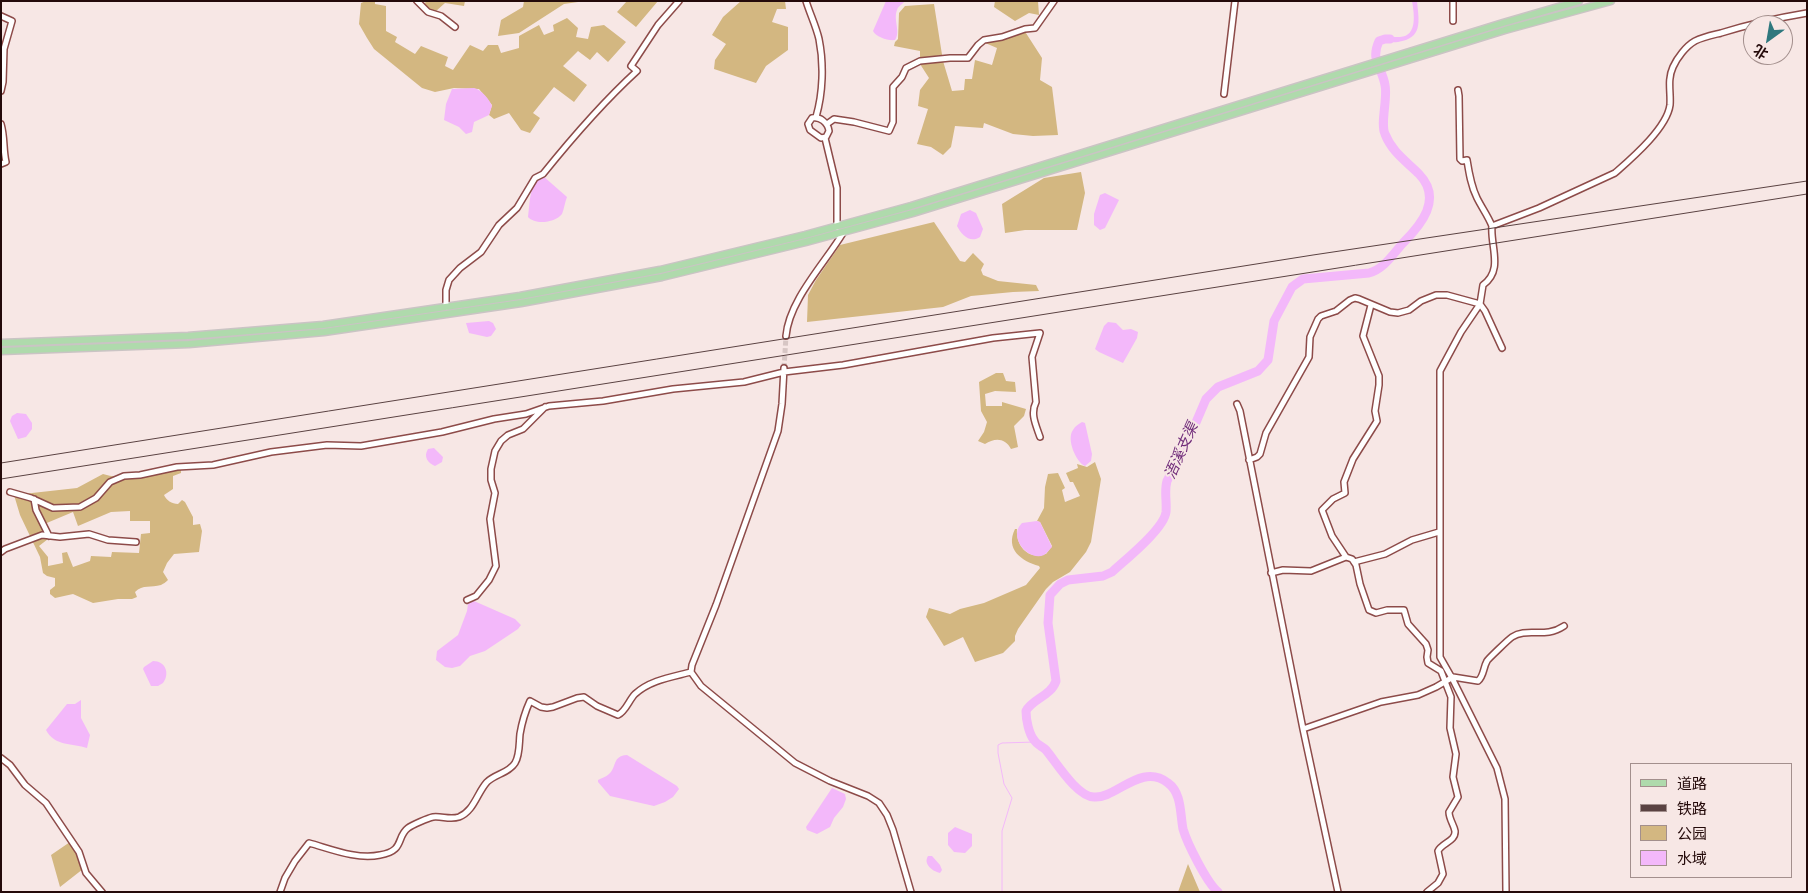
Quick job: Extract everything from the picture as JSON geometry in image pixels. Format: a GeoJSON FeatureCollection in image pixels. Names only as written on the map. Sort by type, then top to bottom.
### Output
{"type":"FeatureCollection","features":[{"type":"Feature","properties":{"kind":"main road"},"geometry":{"type":"LineString","coordinates":[[1,351],[189,344],[368,327],[632,284],[721,264],[913,214],[1579,1]]}},
{"type":"Feature","properties":{"kind":"main road"},"geometry":{"type":"LineString","coordinates":[[1391,61],[1610,1]]}},
{"type":"Feature","properties":{"kind":"main road"},"geometry":{"type":"LineString","coordinates":[[1,344],[142,339],[235,333],[367,319],[638,275],[837,227],[1363,70]]}},
{"type":"Feature","properties":{"kind":"street"},"geometry":{"type":"LineString","coordinates":[[418,1],[428,12],[441,16],[455,27]]}},
{"type":"Feature","properties":{"kind":"street"},"geometry":{"type":"LineString","coordinates":[[446,307],[446,287],[450,278],[460,268],[479,255],[499,225],[517,208],[535,178],[543,174],[575,133],[636,71],[631,66],[658,25],[679,1]]}},
{"type":"Feature","properties":{"kind":"street"},"geometry":{"type":"LineString","coordinates":[[806,1],[820,48],[822,91],[816,117]]}},
{"type":"Feature","properties":{"kind":"street"},"geometry":{"type":"LineString","coordinates":[[827,124],[834,119],[889,131],[893,122],[893,87],[909,65],[920,61],[968,58],[984,40],[1035,28],[1054,1]]}},
{"type":"Feature","properties":{"kind":"street"},"geometry":{"type":"LineString","coordinates":[[1224,94],[1235,1]]}},
{"type":"Feature","properties":{"kind":"street"},"geometry":{"type":"LineString","coordinates":[[1453,21],[1454,3],[1461,1]]}},
{"type":"Feature","properties":{"kind":"street"},"geometry":{"type":"LineString","coordinates":[[1492,226],[1539,208],[1615,173],[1621,168],[1650,140],[1658,129],[1670,105],[1669,77],[1673,66],[1691,44],[1701,39],[1757,22],[1807,13]]}},
{"type":"Feature","properties":{"kind":"street"},"geometry":{"type":"LineString","coordinates":[[1,16],[12,20],[4,49],[1,91]]}},
{"type":"Feature","properties":{"kind":"street"},"geometry":{"type":"LineString","coordinates":[[1458,90],[1460,159],[1462,161],[1467,160],[1470,180],[1492,226],[1495,268],[1489,281],[1484,285],[1480,304],[1441,367],[1439,376],[1440,657],[1497,768],[1503,787],[1505,799],[1506,892]]}},
{"type":"Feature","properties":{"kind":"street"},"geometry":{"type":"LineString","coordinates":[[816,117],[827,124],[829,133],[825,138]]}},
{"type":"Feature","properties":{"kind":"street"},"geometry":{"type":"LineString","coordinates":[[816,117],[812,118],[808,128],[821,138],[825,138]]}},
{"type":"Feature","properties":{"kind":"street"},"geometry":{"type":"LineString","coordinates":[[1,124],[5,136],[4,151],[6,162],[1,164]]}},
{"type":"Feature","properties":{"kind":"street"},"geometry":{"type":"LineString","coordinates":[[825,138],[837,188],[837,227]]}},
{"type":"Feature","properties":{"kind":"street"},"geometry":{"type":"LineString","coordinates":[[786,336],[789,322],[803,292],[843,233]]}},
{"type":"Feature","properties":{"kind":"street"},"geometry":{"type":"LineString","coordinates":[[1249,460],[1260,454],[1266,433],[1309,357],[1310,337],[1319,317],[1332,313],[1355,298],[1386,311],[1398,313],[1410,310],[1421,301],[1436,295],[1480,304],[1502,348]]}},
{"type":"Feature","properties":{"kind":"street"},"geometry":{"type":"LineString","coordinates":[[1371,305],[1363,336],[1379,376],[1375,411],[1377,421],[1353,459],[1344,482],[1345,493],[1333,499],[1322,510],[1331,535],[1346,557],[1354,562],[1369,610],[1376,613],[1387,610],[1404,610],[1408,624],[1427,648],[1428,663],[1441,671],[1452,701],[1450,728],[1456,754],[1453,777],[1458,797],[1449,812],[1455,836],[1454,839],[1442,845],[1438,850],[1443,874],[1438,883],[1427,892]]}},
{"type":"Feature","properties":{"kind":"street"},"geometry":{"type":"LineString","coordinates":[[10,492],[34,499],[53,508],[80,507],[96,498],[110,482],[120,477],[177,467],[213,465],[271,452],[322,446],[361,446],[426,435],[494,419],[526,414],[545,407],[672,389],[744,382],[784,370],[843,365],[993,338],[1040,333],[1032,357],[1032,363],[1036,402],[1033,408],[1033,415],[1040,437]]}},
{"type":"Feature","properties":{"kind":"street"},"geometry":{"type":"LineString","coordinates":[[784,370],[778,431],[691,672],[701,686],[795,763],[868,796],[878,804],[887,816],[893,830],[911,892]]}},
{"type":"Feature","properties":{"kind":"street"},"geometry":{"type":"LineString","coordinates":[[1237,404],[1240,411],[1271,573],[1338,892]]}},
{"type":"Feature","properties":{"kind":"street"},"geometry":{"type":"LineString","coordinates":[[467,600],[476,596],[490,580],[496,566],[490,519],[495,493],[491,480],[491,469],[495,451],[501,440],[523,429],[545,407]]}},
{"type":"Feature","properties":{"kind":"street"},"geometry":{"type":"LineString","coordinates":[[34,499],[36,510],[49,536]]}},
{"type":"Feature","properties":{"kind":"street"},"geometry":{"type":"LineString","coordinates":[[1354,562],[1385,554],[1412,540],[1439,532]]}},
{"type":"Feature","properties":{"kind":"street"},"geometry":{"type":"LineString","coordinates":[[1,552],[38,535],[60,537],[90,534],[108,540],[136,542]]}},
{"type":"Feature","properties":{"kind":"street"},"geometry":{"type":"LineString","coordinates":[[1271,573],[1283,570],[1311,571],[1346,557]]}},
{"type":"Feature","properties":{"kind":"street"},"geometry":{"type":"LineString","coordinates":[[1303,729],[1381,702],[1418,695],[1456,676],[1478,682],[1482,678],[1488,659],[1511,638],[1518,634],[1548,633],[1564,626]]}},
{"type":"Feature","properties":{"kind":"street"},"geometry":{"type":"LineString","coordinates":[[280,892],[284,878],[309,843],[353,854],[379,856],[398,847],[404,834],[410,827],[430,818],[452,819],[466,813],[487,782],[510,768],[516,762],[522,726],[530,701],[547,708],[584,697],[597,706],[618,715],[622,713],[634,694],[642,688],[660,680],[691,672]]}},
{"type":"Feature","properties":{"kind":"street"},"geometry":{"type":"LineString","coordinates":[[1,758],[10,765],[25,785],[46,803],[79,852],[90,878],[102,892]]}},
{"type":"Feature","properties":{"kind":"green space"},"geometry":{"type":"Polygon","coordinates":[[[375,1],[375,4],[386,6],[386,31],[397,37],[395,42],[415,54],[421,46],[448,57],[445,66],[453,70],[470,45],[483,51],[488,45],[498,45],[501,53],[519,48],[519,36],[539,25],[544,35],[554,31],[553,25],[567,18],[578,28],[576,37],[588,39],[591,27],[604,25],[626,42],[608,62],[597,52],[590,60],[578,51],[563,66],[587,85],[574,102],[554,87],[533,113],[540,118],[530,133],[521,130],[509,113],[494,119],[489,115],[492,105],[479,89],[454,88],[435,92],[422,88],[374,49],[359,24],[361,3],[375,1]]]}},
{"type":"Feature","properties":{"kind":"green space"},"geometry":{"type":"Polygon","coordinates":[[[426,1],[465,1],[464,6],[445,3],[435,12],[424,6],[426,1]]]}},
{"type":"Feature","properties":{"kind":"green space"},"geometry":{"type":"Polygon","coordinates":[[[524,1],[585,1],[564,4],[519,33],[498,36],[501,20],[523,7],[524,1]]]}},
{"type":"Feature","properties":{"kind":"green space"},"geometry":{"type":"Polygon","coordinates":[[[627,1],[658,1],[636,27],[617,12],[627,1]]]}},
{"type":"Feature","properties":{"kind":"green space"},"geometry":{"type":"Polygon","coordinates":[[[741,1],[785,1],[786,9],[777,9],[772,22],[788,27],[788,50],[766,66],[756,83],[714,69],[715,60],[726,44],[712,35],[723,17],[741,1]]]}},
{"type":"Feature","properties":{"kind":"green space"},"geometry":{"type":"Polygon","coordinates":[[[995,1],[1038,1],[1039,15],[1029,13],[1015,21],[994,7],[995,1]]]}},
{"type":"Feature","properties":{"kind":"green space"},"geometry":{"type":"Polygon","coordinates":[[[934,4],[943,61],[952,91],[964,90],[965,79],[972,79],[975,60],[992,65],[997,48],[983,42],[1024,30],[1042,58],[1040,80],[1052,87],[1058,135],[1033,136],[1013,134],[984,123],[983,128],[955,126],[951,147],[943,155],[931,147],[917,144],[928,109],[918,106],[920,90],[929,78],[920,64],[920,51],[894,46],[898,39],[899,13],[905,6],[934,4]]]}},
{"type":"Feature","properties":{"kind":"green space"},"geometry":{"type":"Polygon","coordinates":[[[1081,172],[1085,193],[1077,230],[1025,230],[1005,233],[1002,204],[1044,178],[1081,172]]]}},
{"type":"Feature","properties":{"kind":"green space"},"geometry":{"type":"Polygon","coordinates":[[[934,222],[960,261],[965,262],[973,253],[984,264],[981,270],[983,275],[998,281],[1036,285],[1039,291],[971,296],[943,307],[807,322],[808,295],[840,245],[934,222]]]}},
{"type":"Feature","properties":{"kind":"green space"},"geometry":{"type":"Polygon","coordinates":[[[996,373],[1003,373],[1006,381],[1015,382],[1016,392],[995,391],[985,394],[986,406],[1002,406],[1002,402],[1026,409],[1024,416],[1014,426],[1018,447],[1011,449],[1006,442],[999,440],[985,444],[978,441],[984,432],[987,422],[981,411],[979,382],[996,373]]]}},
{"type":"Feature","properties":{"kind":"green space"},"geometry":{"type":"Polygon","coordinates":[[[1095,462],[1101,479],[1091,542],[1086,552],[1070,572],[1053,582],[1046,589],[1018,629],[1015,641],[1003,653],[975,662],[963,637],[944,646],[926,617],[929,608],[950,614],[960,609],[984,603],[1026,585],[1040,568],[1016,553],[1012,543],[1015,529],[1017,529],[1020,545],[1025,551],[1035,555],[1046,554],[1052,546],[1040,522],[1037,521],[1044,508],[1048,474],[1058,473],[1065,488],[1062,490],[1065,502],[1080,496],[1066,473],[1078,468],[1077,464],[1087,467],[1095,462]]]}},
{"type":"Feature","properties":{"kind":"green space"},"geometry":{"type":"Polygon","coordinates":[[[170,470],[181,470],[181,473],[173,476],[173,489],[164,495],[174,503],[178,504],[182,500],[185,502],[193,517],[193,525],[200,524],[202,531],[199,552],[174,554],[163,572],[168,580],[161,585],[144,587],[138,590],[135,592],[137,597],[132,599],[93,603],[73,594],[55,598],[50,594],[50,590],[55,586],[55,578],[43,573],[40,557],[20,515],[14,495],[77,488],[103,474],[129,478],[170,470]],[[130,511],[111,512],[78,526],[73,512],[42,525],[48,539],[39,546],[48,557],[48,566],[63,563],[62,553],[67,552],[73,567],[90,561],[91,556],[111,557],[112,552],[139,553],[141,534],[150,533],[150,521],[130,521],[130,511]]]}},
{"type":"Feature","properties":{"kind":"green space"},"geometry":{"type":"Polygon","coordinates":[[[70,842],[80,858],[83,869],[60,887],[51,855],[70,842]]]}},
{"type":"Feature","properties":{"kind":"green space"},"geometry":{"type":"Polygon","coordinates":[[[1188,864],[1200,892],[1178,892],[1188,864]]]}},
{"type":"Feature","properties":{"kind":"water"},"geometry":{"type":"Polygon","coordinates":[[[886,1],[905,1],[898,7],[896,14],[897,37],[895,40],[882,38],[873,31],[886,1]]]}},
{"type":"Feature","properties":{"kind":"water"},"geometry":{"type":"Polygon","coordinates":[[[1412,1],[1417,1],[1418,28],[1416,33],[1406,40],[1398,42],[1382,43],[1377,41],[1385,37],[1400,37],[1410,33],[1414,23],[1412,1]]]}},
{"type":"Feature","properties":{"kind":"water"},"geometry":{"type":"Polygon","coordinates":[[[474,88],[485,95],[492,106],[489,115],[474,122],[472,132],[466,134],[459,127],[444,120],[446,104],[452,89],[474,88]]]}},
{"type":"Feature","properties":{"kind":"water"},"geometry":{"type":"Polygon","coordinates":[[[543,176],[567,197],[562,214],[559,217],[550,221],[540,222],[531,220],[528,217],[533,188],[538,179],[543,176]]]}},
{"type":"Feature","properties":{"kind":"water"},"geometry":{"type":"Polygon","coordinates":[[[1105,193],[1119,200],[1105,228],[1100,230],[1094,225],[1094,214],[1100,195],[1105,193]]]}},
{"type":"Feature","properties":{"kind":"water"},"geometry":{"type":"Polygon","coordinates":[[[970,210],[976,213],[983,229],[980,237],[976,239],[966,237],[957,226],[961,214],[970,210]]]}},
{"type":"Feature","properties":{"kind":"water"},"geometry":{"type":"Polygon","coordinates":[[[489,321],[493,323],[496,329],[491,336],[487,337],[469,333],[466,323],[489,321]]]}},
{"type":"Feature","properties":{"kind":"water"},"geometry":{"type":"Polygon","coordinates":[[[1108,322],[1116,323],[1123,330],[1131,329],[1138,332],[1137,338],[1123,363],[1095,349],[1104,326],[1108,322]]]}},
{"type":"Feature","properties":{"kind":"water"},"geometry":{"type":"Polygon","coordinates":[[[17,413],[26,414],[32,423],[32,429],[26,437],[18,439],[10,421],[12,416],[17,413]]]}},
{"type":"Feature","properties":{"kind":"water"},"geometry":{"type":"Polygon","coordinates":[[[1082,422],[1085,423],[1092,454],[1091,461],[1085,466],[1078,460],[1071,444],[1071,434],[1077,425],[1082,422]]]}},
{"type":"Feature","properties":{"kind":"water"},"geometry":{"type":"Polygon","coordinates":[[[434,448],[443,457],[442,462],[435,466],[426,457],[428,449],[434,448]]]}},
{"type":"Feature","properties":{"kind":"water"},"geometry":{"type":"Polygon","coordinates":[[[1040,522],[1052,547],[1044,555],[1038,556],[1026,552],[1018,541],[1017,535],[1022,523],[1040,522]]]}},
{"type":"Feature","properties":{"kind":"water"},"geometry":{"type":"Polygon","coordinates":[[[474,601],[515,619],[521,625],[485,651],[470,656],[460,666],[445,667],[436,660],[437,651],[458,635],[468,604],[474,601]]]}},
{"type":"Feature","properties":{"kind":"water"},"geometry":{"type":"Polygon","coordinates":[[[153,661],[161,663],[166,669],[165,679],[158,686],[151,686],[143,669],[153,661]]]}},
{"type":"Feature","properties":{"kind":"water"},"geometry":{"type":"Polygon","coordinates":[[[81,700],[81,718],[90,735],[87,748],[59,742],[46,730],[67,704],[75,704],[81,700]]]}},
{"type":"Feature","properties":{"kind":"water"},"geometry":{"type":"Polygon","coordinates":[[[627,755],[677,786],[679,789],[673,797],[654,806],[610,796],[598,780],[609,774],[619,757],[627,755]]]}},
{"type":"Feature","properties":{"kind":"water"},"geometry":{"type":"Polygon","coordinates":[[[832,788],[845,794],[846,799],[843,807],[834,818],[830,827],[817,834],[807,830],[806,827],[832,788]]]}},
{"type":"Feature","properties":{"kind":"water"},"geometry":{"type":"Polygon","coordinates":[[[955,827],[972,834],[972,846],[965,853],[954,852],[948,845],[948,833],[955,827]]]}},
{"type":"Feature","properties":{"kind":"water"},"geometry":{"type":"Polygon","coordinates":[[[928,856],[932,856],[940,865],[942,870],[940,873],[929,867],[927,864],[928,856]]]}},
{"type":"Feature","properties":{"kind":"waterway","name":"浯溪支渠"},"geometry":{"type":"LineString","coordinates":[[1218,892],[1203,872],[1189,843],[1183,829],[1180,804],[1173,787],[1158,778],[1148,777],[1129,783],[1102,796],[1094,797],[1087,795],[1074,785],[1046,750],[1035,742],[1029,731],[1026,711],[1033,703],[1046,694],[1056,681],[1048,623],[1050,595],[1060,584],[1068,580],[1103,576],[1112,572],[1159,527],[1166,512],[1167,481],[1206,399],[1218,387],[1258,371],[1268,360],[1274,321],[1292,287],[1303,279],[1374,271],[1388,261],[1416,228],[1427,211],[1429,193],[1426,183],[1395,151],[1385,134],[1386,90],[1376,54],[1379,41],[1390,39]]}},
{"type":"Feature","properties":{"kind":"waterway"},"geometry":{"type":"LineString","coordinates":[[1002,892],[1002,831],[1012,798],[1004,784],[998,745],[1002,743],[1035,742]]}},
{"type":"Feature","properties":{"kind":"tunnel"},"geometry":{"type":"LineString","coordinates":[[784,368],[786,336]]}},
{"type":"Feature","properties":{"kind":"railway"},"geometry":{"type":"LineString","coordinates":[[1,463],[1313,255],[1807,181]]}},
{"type":"Feature","properties":{"kind":"railway"},"geometry":{"type":"LineString","coordinates":[[1,479],[1807,194]]}}]}
